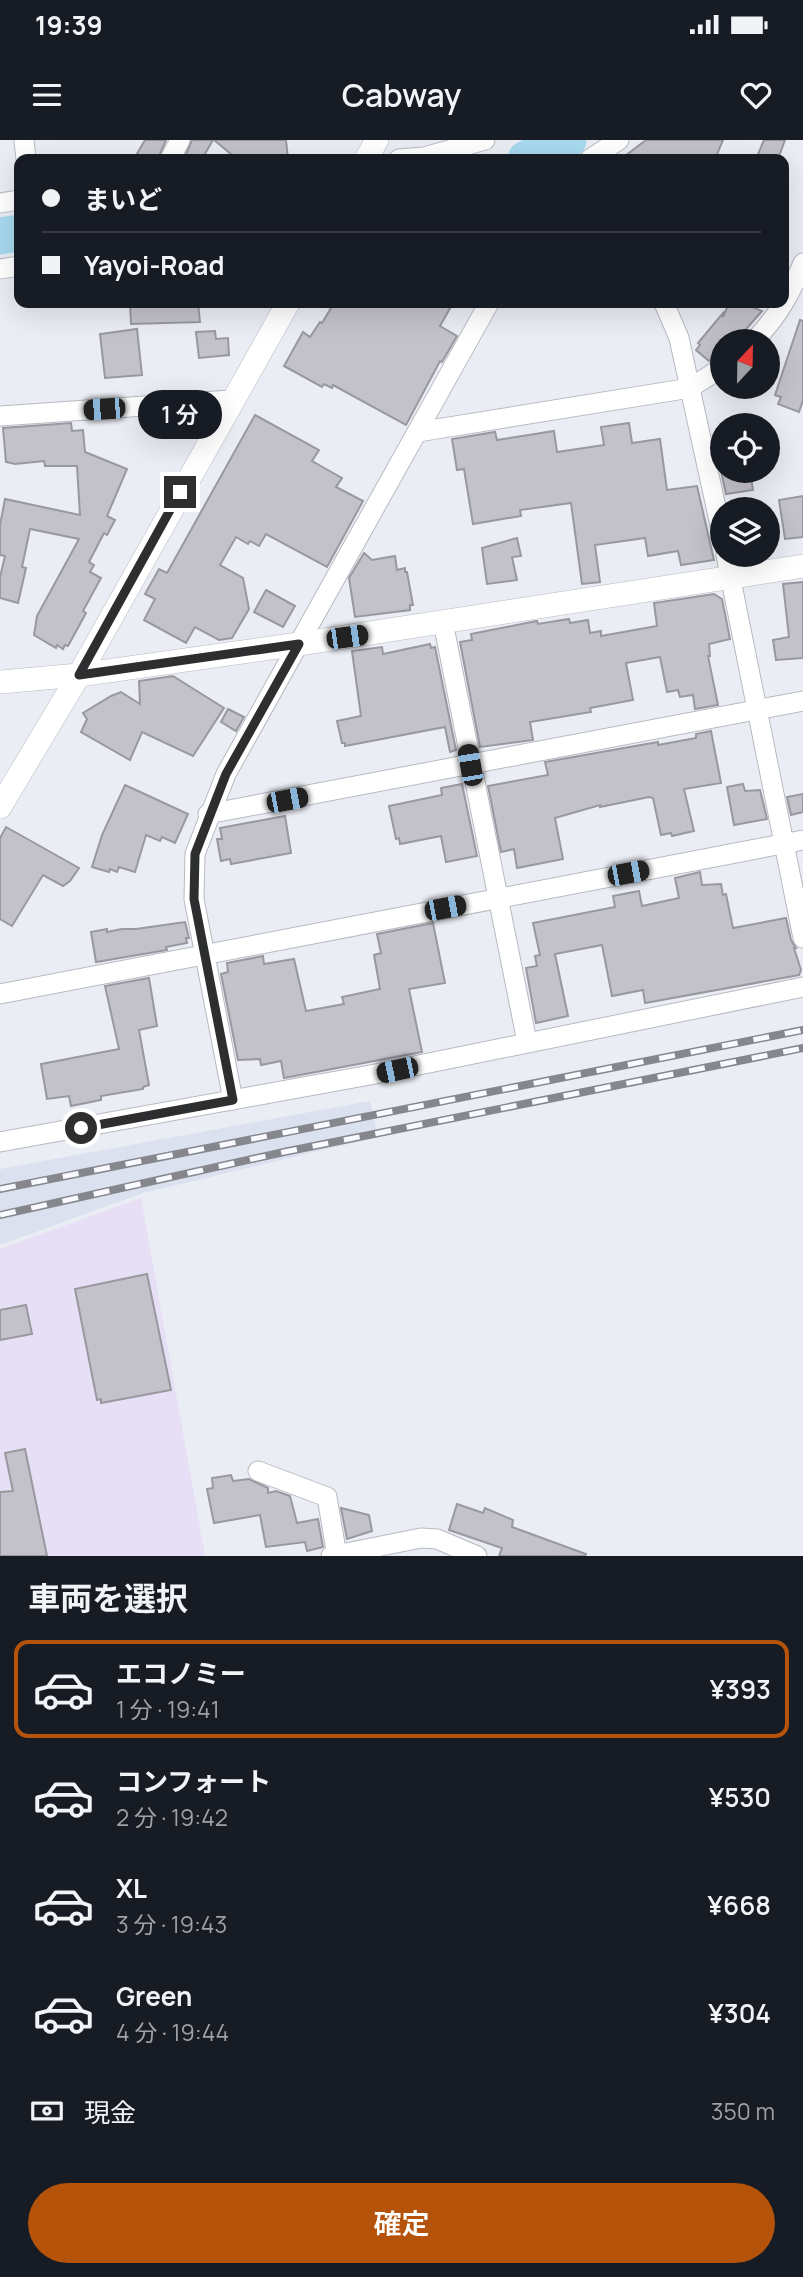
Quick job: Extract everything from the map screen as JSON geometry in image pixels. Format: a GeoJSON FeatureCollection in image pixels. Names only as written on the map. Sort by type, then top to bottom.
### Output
{"type":"FeatureCollection","features":[{"type":"Feature","properties":{"kind":"street"},"geometry":{"type":"LineString","coordinates":[[435,154],[485,140]]}},
{"type":"Feature","properties":{"kind":"street"},"geometry":{"type":"LineString","coordinates":[[598,154],[619,140]]}},
{"type":"Feature","properties":{"kind":"street"},"geometry":{"type":"LineString","coordinates":[[789,298],[803,262]]}},
{"type":"Feature","properties":{"kind":"street"},"geometry":{"type":"LineString","coordinates":[[0,807],[79,675],[285,308]]}},
{"type":"Feature","properties":{"kind":"street"},"geometry":{"type":"LineString","coordinates":[[233,1100],[194,899],[195,854],[208,814],[226,774],[486,308]]}},
{"type":"Feature","properties":{"kind":"street"},"geometry":{"type":"LineString","coordinates":[[666,308],[679,338],[714,497]]}},
{"type":"Feature","properties":{"kind":"street"},"geometry":{"type":"LineString","coordinates":[[766,329],[782,308]]}},
{"type":"Feature","properties":{"kind":"street"},"geometry":{"type":"LineString","coordinates":[[418,432],[690,388],[710,375]]}},
{"type":"Feature","properties":{"kind":"street"},"geometry":{"type":"LineString","coordinates":[[0,416],[232,400]]}},
{"type":"Feature","properties":{"kind":"street"},"geometry":{"type":"LineString","coordinates":[[0,682],[79,675],[299,644],[803,566]]}},
{"type":"Feature","properties":{"kind":"street"},"geometry":{"type":"LineString","coordinates":[[729,567],[803,938]]}},
{"type":"Feature","properties":{"kind":"street"},"geometry":{"type":"LineString","coordinates":[[443,622],[527,1042]]}},
{"type":"Feature","properties":{"kind":"street"},"geometry":{"type":"LineString","coordinates":[[208,814],[803,701]]}},
{"type":"Feature","properties":{"kind":"street"},"geometry":{"type":"LineString","coordinates":[[0,994],[803,840]]}},
{"type":"Feature","properties":{"kind":"street"},"geometry":{"type":"LineString","coordinates":[[0,1142],[370,1075],[803,987]]}},
{"type":"Feature","properties":{"kind":"street"},"geometry":{"type":"LineString","coordinates":[[258,1471],[327,1497],[335,1556],[421,1538],[437,1539],[477,1556]]}},
{"type":"Feature","properties":{"kind":"shaded area"},"geometry":{"type":"Polygon","coordinates":[[[370,1101],[378,1137],[143,1193],[0,1245],[0,1169],[370,1101]]]}},
{"type":"Feature","properties":{"kind":"shaded area"},"geometry":{"type":"Polygon","coordinates":[[[141,1198],[205,1556],[0,1556],[0,1249],[141,1198]]]}},
{"type":"Feature","properties":{"kind":"building"},"geometry":{"type":"Polygon","coordinates":[[[145,140],[166,140],[160,154],[137,154],[145,140]]]}},
{"type":"Feature","properties":{"kind":"building"},"geometry":{"type":"Polygon","coordinates":[[[192,140],[213,140],[205,154],[186,154],[192,140]]]}},
{"type":"Feature","properties":{"kind":"building"},"geometry":{"type":"Polygon","coordinates":[[[214,140],[286,140],[287,154],[231,154],[214,140]]]}},
{"type":"Feature","properties":{"kind":"building"},"geometry":{"type":"Polygon","coordinates":[[[646,140],[723,140],[717,154],[628,154],[646,140]]]}},
{"type":"Feature","properties":{"kind":"building"},"geometry":{"type":"Polygon","coordinates":[[[764,140],[785,140],[780,154],[758,154],[764,140]]]}},
{"type":"Feature","properties":{"kind":"building"},"geometry":{"type":"Polygon","coordinates":[[[130,308],[199,308],[200,322],[131,324],[130,308]]]}},
{"type":"Feature","properties":{"kind":"building"},"geometry":{"type":"Polygon","coordinates":[[[331,308],[450,308],[440,326],[457,336],[442,362],[440,361],[406,425],[333,385],[332,388],[324,384],[322,387],[284,366],[303,332],[310,337],[320,322],[322,323],[331,308]]]}},
{"type":"Feature","properties":{"kind":"building"},"geometry":{"type":"Polygon","coordinates":[[[727,308],[755,308],[762,311],[746,329],[710,329],[709,361],[696,350],[700,345],[698,343],[723,313],[723,317],[727,308]]]}},
{"type":"Feature","properties":{"kind":"building"},"geometry":{"type":"Polygon","coordinates":[[[800,320],[803,321],[803,400],[799,412],[778,404],[781,397],[780,380],[800,320]]]}},
{"type":"Feature","properties":{"kind":"building"},"geometry":{"type":"Polygon","coordinates":[[[137,329],[142,375],[105,378],[100,334],[137,329]]]}},
{"type":"Feature","properties":{"kind":"building"},"geometry":{"type":"Polygon","coordinates":[[[215,331],[216,339],[228,338],[229,355],[199,358],[196,332],[215,331]]]}},
{"type":"Feature","properties":{"kind":"building"},"geometry":{"type":"Polygon","coordinates":[[[255,415],[319,450],[312,461],[342,478],[336,487],[363,501],[327,567],[266,534],[259,546],[250,541],[248,544],[236,537],[220,565],[243,578],[249,609],[232,638],[219,640],[195,627],[186,643],[144,620],[155,599],[145,594],[159,569],[167,573],[255,415]]]}},
{"type":"Feature","properties":{"kind":"building"},"geometry":{"type":"Polygon","coordinates":[[[71,423],[72,431],[83,430],[85,452],[127,469],[107,516],[115,520],[107,535],[104,533],[89,562],[94,565],[90,572],[101,578],[83,611],[86,613],[68,646],[65,645],[63,649],[57,645],[56,648],[34,635],[37,616],[79,539],[30,529],[22,567],[26,568],[18,603],[0,598],[0,577],[5,556],[0,555],[0,525],[5,499],[80,515],[77,466],[45,466],[44,461],[15,464],[6,462],[3,428],[71,423]]]}},
{"type":"Feature","properties":{"kind":"building"},"geometry":{"type":"Polygon","coordinates":[[[629,423],[632,443],[660,439],[667,490],[697,486],[710,543],[710,561],[681,565],[678,551],[648,556],[645,538],[595,545],[600,582],[582,584],[571,503],[520,510],[521,516],[473,524],[464,469],[457,470],[452,439],[495,432],[497,440],[554,431],[557,452],[604,445],[601,427],[629,423]]]}},
{"type":"Feature","properties":{"kind":"building"},"geometry":{"type":"Polygon","coordinates":[[[724,483],[752,483],[753,490],[726,494],[724,483]]]}},
{"type":"Feature","properties":{"kind":"building"},"geometry":{"type":"Polygon","coordinates":[[[803,496],[803,537],[785,539],[780,500],[803,496]]]}},
{"type":"Feature","properties":{"kind":"building"},"geometry":{"type":"Polygon","coordinates":[[[517,538],[521,556],[512,557],[517,580],[487,584],[482,548],[517,538]]]}},
{"type":"Feature","properties":{"kind":"building"},"geometry":{"type":"Polygon","coordinates":[[[364,553],[372,560],[395,556],[397,570],[405,568],[413,605],[410,605],[410,610],[355,617],[349,578],[364,553]]]}},
{"type":"Feature","properties":{"kind":"building"},"geometry":{"type":"Polygon","coordinates":[[[803,582],[803,658],[776,660],[773,640],[789,637],[783,584],[803,582]]]}},
{"type":"Feature","properties":{"kind":"building"},"geometry":{"type":"Polygon","coordinates":[[[266,590],[295,606],[283,627],[254,612],[266,590]]]}},
{"type":"Feature","properties":{"kind":"building"},"geometry":{"type":"Polygon","coordinates":[[[714,594],[722,599],[730,639],[709,644],[708,656],[718,705],[695,709],[693,695],[680,697],[678,690],[667,692],[660,657],[626,663],[633,700],[590,708],[591,712],[530,722],[533,740],[480,747],[460,642],[472,640],[471,634],[537,621],[538,624],[569,619],[570,623],[588,620],[590,633],[601,631],[601,636],[657,626],[654,603],[714,594]]]}},
{"type":"Feature","properties":{"kind":"building"},"geometry":{"type":"Polygon","coordinates":[[[430,644],[431,648],[435,647],[456,750],[450,752],[445,727],[345,746],[337,721],[361,716],[352,651],[382,647],[383,654],[430,644]]]}},
{"type":"Feature","properties":{"kind":"building"},"geometry":{"type":"Polygon","coordinates":[[[173,676],[224,708],[193,756],[142,732],[130,760],[81,732],[87,719],[83,713],[121,692],[140,704],[139,681],[173,676]]]}},
{"type":"Feature","properties":{"kind":"building"},"geometry":{"type":"Polygon","coordinates":[[[228,709],[244,717],[236,731],[221,722],[228,709]]]}},
{"type":"Feature","properties":{"kind":"building"},"geometry":{"type":"Polygon","coordinates":[[[711,731],[721,783],[684,789],[694,831],[672,836],[671,833],[661,835],[653,798],[649,797],[600,805],[555,818],[563,859],[517,868],[514,849],[501,852],[488,786],[548,775],[545,762],[696,738],[696,734],[711,731]]]}},
{"type":"Feature","properties":{"kind":"building"},"geometry":{"type":"Polygon","coordinates":[[[462,784],[477,856],[446,862],[441,836],[400,844],[399,838],[396,839],[389,806],[442,795],[441,788],[462,784]]]}},
{"type":"Feature","properties":{"kind":"building"},"geometry":{"type":"Polygon","coordinates":[[[743,784],[745,791],[760,790],[767,819],[734,825],[727,787],[743,784]]]}},
{"type":"Feature","properties":{"kind":"building"},"geometry":{"type":"Polygon","coordinates":[[[125,785],[188,814],[175,843],[162,837],[160,841],[146,835],[135,872],[119,867],[117,872],[110,869],[109,872],[92,867],[102,835],[125,785]]]}},
{"type":"Feature","properties":{"kind":"building"},"geometry":{"type":"Polygon","coordinates":[[[803,794],[803,812],[791,815],[787,797],[803,794]]]}},
{"type":"Feature","properties":{"kind":"building"},"geometry":{"type":"Polygon","coordinates":[[[285,816],[291,853],[231,864],[230,859],[221,861],[217,839],[222,839],[220,828],[285,816]]]}},
{"type":"Feature","properties":{"kind":"building"},"geometry":{"type":"Polygon","coordinates":[[[6,827],[79,868],[63,886],[43,875],[12,926],[0,919],[0,838],[6,827]]]}},
{"type":"Feature","properties":{"kind":"building"},"geometry":{"type":"Polygon","coordinates":[[[700,872],[702,885],[721,884],[723,895],[726,894],[733,928],[786,918],[791,940],[796,948],[801,970],[799,975],[645,1003],[643,990],[612,996],[602,945],[555,954],[568,1016],[536,1023],[526,968],[537,966],[535,956],[540,955],[533,923],[615,907],[613,896],[639,891],[642,906],[679,898],[675,878],[700,872]]]}},
{"type":"Feature","properties":{"kind":"building"},"geometry":{"type":"Polygon","coordinates":[[[185,922],[189,938],[186,938],[187,943],[166,947],[167,950],[96,962],[91,932],[185,922]]]}},
{"type":"Feature","properties":{"kind":"building"},"geometry":{"type":"Polygon","coordinates":[[[433,923],[445,983],[409,989],[422,1052],[284,1078],[281,1061],[261,1065],[260,1059],[238,1060],[221,974],[228,972],[227,963],[263,956],[264,964],[294,959],[306,1011],[344,1004],[342,997],[380,989],[374,955],[381,953],[377,934],[433,923]]]}},
{"type":"Feature","properties":{"kind":"building"},"geometry":{"type":"Polygon","coordinates":[[[149,978],[157,1026],[139,1030],[149,1085],[143,1089],[101,1096],[101,1100],[71,1106],[69,1096],[47,1099],[41,1064],[119,1049],[105,986],[149,978]]]}},
{"type":"Feature","properties":{"kind":"building"},"geometry":{"type":"Polygon","coordinates":[[[147,1274],[171,1390],[101,1403],[101,1399],[97,1400],[75,1289],[147,1274]]]}},
{"type":"Feature","properties":{"kind":"building"},"geometry":{"type":"Polygon","coordinates":[[[26,1305],[32,1334],[0,1340],[0,1310],[26,1305]]]}},
{"type":"Feature","properties":{"kind":"building"},"geometry":{"type":"Polygon","coordinates":[[[25,1449],[47,1556],[0,1556],[0,1492],[13,1491],[5,1453],[25,1449]]]}},
{"type":"Feature","properties":{"kind":"building"},"geometry":{"type":"Polygon","coordinates":[[[231,1475],[233,1481],[249,1479],[268,1488],[268,1493],[276,1491],[290,1496],[297,1523],[318,1519],[323,1547],[307,1551],[305,1542],[266,1547],[260,1515],[214,1523],[207,1489],[213,1488],[212,1478],[231,1475]]]}},
{"type":"Feature","properties":{"kind":"building"},"geometry":{"type":"Polygon","coordinates":[[[457,1504],[483,1513],[485,1508],[513,1520],[512,1527],[586,1554],[499,1556],[502,1548],[449,1530],[457,1504]]]}},
{"type":"Feature","properties":{"kind":"building"},"geometry":{"type":"Polygon","coordinates":[[[341,1508],[369,1515],[372,1531],[347,1539],[341,1508]]]}},
{"type":"Feature","properties":{"kind":"waterway"},"geometry":{"type":"LineString","coordinates":[[537,154],[568,140]]}},
{"type":"Feature","properties":{"kind":"waterway"},"geometry":{"type":"LineString","coordinates":[[0,236],[14,234]]}},
{"type":"Feature","properties":{"kind":"railway"},"geometry":{"type":"LineString","coordinates":[[0,1189],[803,1030]]}},
{"type":"Feature","properties":{"kind":"railway"},"geometry":{"type":"LineString","coordinates":[[0,1215],[284,1152],[803,1048]]}},
{"type":"Feature","properties":{"kind":"route"},"geometry":{"type":"LineString","coordinates":[[81,1128],[233,1100],[194,899],[195,854],[208,814],[226,774],[299,644],[79,675],[180,492]]}}]}
